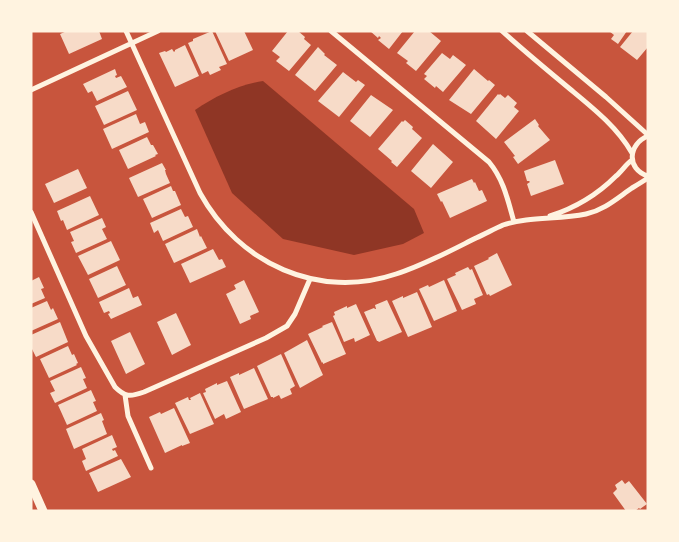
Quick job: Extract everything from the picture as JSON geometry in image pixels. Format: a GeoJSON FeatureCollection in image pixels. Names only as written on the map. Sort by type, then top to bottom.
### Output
{"type":"FeatureCollection","features":[{"type":"Feature","properties":{"kind":"street"},"geometry":{"type":"LineString","coordinates":[[126,31],[200,193],[214,216],[232,236],[266,262],[310,279],[336,282],[367,281],[413,268],[514,222],[575,216],[597,211],[612,203],[648,177],[638,171],[632,160],[632,153],[637,142],[648,136],[622,111],[527,31]]}},
{"type":"Feature","properties":{"kind":"street"},"geometry":{"type":"LineString","coordinates":[[31,90],[158,31]]}},
{"type":"Feature","properties":{"kind":"street"},"geometry":{"type":"LineString","coordinates":[[331,31],[489,162],[502,182],[514,222]]}},
{"type":"Feature","properties":{"kind":"street"},"geometry":{"type":"LineString","coordinates":[[502,31],[598,112],[623,139],[632,153]]}},
{"type":"Feature","properties":{"kind":"street"},"geometry":{"type":"LineString","coordinates":[[542,218],[570,209],[590,198],[615,178],[632,160]]}},
{"type":"Feature","properties":{"kind":"street"},"geometry":{"type":"LineString","coordinates":[[31,212],[86,336],[115,388],[125,395],[130,396],[144,392],[266,338],[286,326],[295,314],[310,279]]}},
{"type":"Feature","properties":{"kind":"street"},"geometry":{"type":"LineString","coordinates":[[125,395],[128,416],[151,468]]}},
{"type":"Feature","properties":{"kind":"street"},"geometry":{"type":"LineString","coordinates":[[31,484],[43,511]]}},
{"type":"Feature","properties":{"kind":"shaded area"},"geometry":{"type":"Polygon","coordinates":[[[263,81],[414,209],[424,233],[403,244],[354,255],[283,239],[232,193],[195,110],[228,92],[245,85],[263,81]]]}},
{"type":"Feature","properties":{"kind":"building"},"geometry":{"type":"Polygon","coordinates":[[[67,31],[99,31],[102,39],[69,54],[60,34],[67,31]]]}},
{"type":"Feature","properties":{"kind":"building"},"geometry":{"type":"Polygon","coordinates":[[[212,31],[227,64],[219,67],[221,70],[210,75],[208,71],[202,74],[188,43],[212,31]]]}},
{"type":"Feature","properties":{"kind":"building"},"geometry":{"type":"Polygon","coordinates":[[[215,31],[244,31],[253,50],[229,61],[215,31]]]}},
{"type":"Feature","properties":{"kind":"building"},"geometry":{"type":"Polygon","coordinates":[[[288,31],[298,31],[311,45],[289,71],[276,61],[280,57],[272,51],[288,31]]]}},
{"type":"Feature","properties":{"kind":"building"},"geometry":{"type":"Polygon","coordinates":[[[370,31],[403,31],[389,49],[378,40],[381,38],[379,36],[378,38],[370,31]]]}},
{"type":"Feature","properties":{"kind":"building"},"geometry":{"type":"Polygon","coordinates":[[[415,31],[429,31],[441,41],[416,71],[406,63],[408,61],[397,53],[415,31]]]}},
{"type":"Feature","properties":{"kind":"building"},"geometry":{"type":"Polygon","coordinates":[[[609,31],[627,31],[618,44],[611,39],[614,35],[609,31]]]}},
{"type":"Feature","properties":{"kind":"building"},"geometry":{"type":"Polygon","coordinates":[[[633,31],[648,31],[648,47],[637,60],[620,47],[633,31]]]}},
{"type":"Feature","properties":{"kind":"building"},"geometry":{"type":"Polygon","coordinates":[[[185,45],[199,76],[175,87],[159,53],[172,49],[174,52],[185,45]]]}},
{"type":"Feature","properties":{"kind":"building"},"geometry":{"type":"Polygon","coordinates":[[[318,47],[324,55],[337,65],[315,91],[295,75],[318,47]]]}},
{"type":"Feature","properties":{"kind":"building"},"geometry":{"type":"Polygon","coordinates":[[[442,53],[450,59],[453,55],[466,65],[443,92],[424,79],[427,76],[424,74],[442,53]]]}},
{"type":"Feature","properties":{"kind":"building"},"geometry":{"type":"Polygon","coordinates":[[[115,69],[116,78],[121,76],[127,87],[97,101],[92,91],[88,93],[83,84],[115,69]]]}},
{"type":"Feature","properties":{"kind":"building"},"geometry":{"type":"Polygon","coordinates":[[[474,69],[495,85],[471,114],[449,100],[474,69]]]}},
{"type":"Feature","properties":{"kind":"building"},"geometry":{"type":"Polygon","coordinates":[[[343,72],[356,82],[358,80],[365,85],[339,117],[318,101],[343,72]]]}},
{"type":"Feature","properties":{"kind":"building"},"geometry":{"type":"Polygon","coordinates":[[[128,91],[137,110],[104,125],[95,106],[128,91]]]}},
{"type":"Feature","properties":{"kind":"building"},"geometry":{"type":"Polygon","coordinates":[[[498,94],[505,98],[508,95],[517,103],[514,107],[519,111],[496,139],[476,121],[498,94]]]}},
{"type":"Feature","properties":{"kind":"building"},"geometry":{"type":"Polygon","coordinates":[[[371,95],[393,110],[370,137],[350,121],[371,95]]]}},
{"type":"Feature","properties":{"kind":"building"},"geometry":{"type":"Polygon","coordinates":[[[136,114],[140,124],[145,122],[149,132],[112,149],[103,129],[136,114]]]}},
{"type":"Feature","properties":{"kind":"building"},"geometry":{"type":"Polygon","coordinates":[[[535,119],[538,126],[550,140],[518,164],[513,157],[515,156],[504,142],[535,119]]]}},
{"type":"Feature","properties":{"kind":"building"},"geometry":{"type":"Polygon","coordinates":[[[405,120],[422,138],[397,167],[378,149],[402,121],[405,120]]]}},
{"type":"Feature","properties":{"kind":"building"},"geometry":{"type":"Polygon","coordinates":[[[147,137],[158,154],[128,169],[119,150],[147,137]]]}},
{"type":"Feature","properties":{"kind":"building"},"geometry":{"type":"Polygon","coordinates":[[[433,144],[453,162],[431,188],[411,171],[433,144]]]}},
{"type":"Feature","properties":{"kind":"building"},"geometry":{"type":"Polygon","coordinates":[[[555,160],[564,184],[531,196],[527,184],[530,182],[527,181],[524,171],[555,160]]]}},
{"type":"Feature","properties":{"kind":"building"},"geometry":{"type":"Polygon","coordinates":[[[162,163],[170,183],[138,197],[129,178],[162,163]]]}},
{"type":"Feature","properties":{"kind":"building"},"geometry":{"type":"Polygon","coordinates":[[[78,169],[87,188],[54,203],[45,184],[78,169]]]}},
{"type":"Feature","properties":{"kind":"building"},"geometry":{"type":"Polygon","coordinates":[[[472,179],[479,191],[482,190],[487,201],[450,218],[437,194],[472,179]]]}},
{"type":"Feature","properties":{"kind":"building"},"geometry":{"type":"Polygon","coordinates":[[[171,186],[181,205],[152,218],[143,199],[171,186]]]}},
{"type":"Feature","properties":{"kind":"building"},"geometry":{"type":"Polygon","coordinates":[[[90,196],[99,215],[67,230],[57,211],[90,196]]]}},
{"type":"Feature","properties":{"kind":"building"},"geometry":{"type":"Polygon","coordinates":[[[181,209],[185,217],[188,216],[193,227],[163,241],[158,230],[154,233],[150,223],[181,209]]]}},
{"type":"Feature","properties":{"kind":"building"},"geometry":{"type":"Polygon","coordinates":[[[102,218],[106,227],[102,229],[107,239],[76,253],[71,242],[74,241],[70,232],[102,218]]]}},
{"type":"Feature","properties":{"kind":"building"},"geometry":{"type":"Polygon","coordinates":[[[197,229],[207,248],[174,263],[165,244],[197,229]]]}},
{"type":"Feature","properties":{"kind":"building"},"geometry":{"type":"Polygon","coordinates":[[[111,241],[120,260],[88,275],[78,256],[111,241]]]}},
{"type":"Feature","properties":{"kind":"building"},"geometry":{"type":"Polygon","coordinates":[[[213,249],[219,260],[222,259],[226,267],[190,283],[181,264],[213,249]]]}},
{"type":"Feature","properties":{"kind":"building"},"geometry":{"type":"Polygon","coordinates":[[[497,253],[512,285],[490,296],[489,294],[487,295],[474,266],[497,253]]]}},
{"type":"Feature","properties":{"kind":"building"},"geometry":{"type":"Polygon","coordinates":[[[117,266],[126,285],[98,298],[89,279],[117,266]]]}},
{"type":"Feature","properties":{"kind":"building"},"geometry":{"type":"Polygon","coordinates":[[[468,267],[470,270],[472,269],[483,295],[474,299],[476,304],[462,310],[447,279],[468,267]]]}},
{"type":"Feature","properties":{"kind":"building"},"geometry":{"type":"Polygon","coordinates":[[[39,277],[44,288],[41,289],[45,298],[31,304],[31,281],[39,277]]]}},
{"type":"Feature","properties":{"kind":"building"},"geometry":{"type":"Polygon","coordinates":[[[244,280],[259,312],[250,316],[251,319],[240,324],[226,294],[236,289],[234,285],[244,280]]]}},
{"type":"Feature","properties":{"kind":"building"},"geometry":{"type":"Polygon","coordinates":[[[444,280],[457,311],[434,321],[419,289],[428,285],[429,287],[444,280]]]}},
{"type":"Feature","properties":{"kind":"building"},"geometry":{"type":"Polygon","coordinates":[[[129,288],[133,298],[138,296],[142,305],[111,319],[108,314],[110,313],[109,311],[104,313],[99,302],[129,288]]]}},
{"type":"Feature","properties":{"kind":"building"},"geometry":{"type":"Polygon","coordinates":[[[417,292],[432,327],[408,337],[392,301],[417,292]]]}},
{"type":"Feature","properties":{"kind":"building"},"geometry":{"type":"Polygon","coordinates":[[[387,300],[402,332],[379,342],[364,312],[376,309],[375,305],[387,300]]]}},
{"type":"Feature","properties":{"kind":"building"},"geometry":{"type":"Polygon","coordinates":[[[47,301],[58,319],[31,331],[31,308],[47,301]]]}},
{"type":"Feature","properties":{"kind":"building"},"geometry":{"type":"Polygon","coordinates":[[[356,304],[370,335],[355,342],[354,338],[344,342],[333,316],[335,315],[334,312],[356,304]]]}},
{"type":"Feature","properties":{"kind":"building"},"geometry":{"type":"Polygon","coordinates":[[[176,313],[191,345],[172,355],[157,322],[176,313]]]}},
{"type":"Feature","properties":{"kind":"building"},"geometry":{"type":"Polygon","coordinates":[[[60,322],[68,342],[36,357],[31,347],[31,335],[60,322]]]}},
{"type":"Feature","properties":{"kind":"building"},"geometry":{"type":"Polygon","coordinates":[[[332,322],[346,354],[323,364],[308,334],[332,322]]]}},
{"type":"Feature","properties":{"kind":"building"},"geometry":{"type":"Polygon","coordinates":[[[130,332],[145,364],[126,374],[111,341],[130,332]]]}},
{"type":"Feature","properties":{"kind":"building"},"geometry":{"type":"Polygon","coordinates":[[[307,340],[323,375],[300,388],[284,353],[307,340]]]}},
{"type":"Feature","properties":{"kind":"building"},"geometry":{"type":"Polygon","coordinates":[[[68,346],[72,355],[74,354],[77,365],[49,378],[40,359],[68,346]]]}},
{"type":"Feature","properties":{"kind":"building"},"geometry":{"type":"Polygon","coordinates":[[[281,354],[295,386],[290,389],[292,394],[281,399],[279,395],[271,397],[257,366],[281,354]]]}},
{"type":"Feature","properties":{"kind":"building"},"geometry":{"type":"Polygon","coordinates":[[[81,367],[86,378],[83,379],[87,388],[55,403],[50,393],[55,391],[50,381],[81,367]]]}},
{"type":"Feature","properties":{"kind":"building"},"geometry":{"type":"Polygon","coordinates":[[[254,368],[268,399],[244,409],[230,377],[254,368]]]}},
{"type":"Feature","properties":{"kind":"building"},"geometry":{"type":"Polygon","coordinates":[[[227,381],[241,412],[226,419],[224,414],[215,419],[203,393],[206,392],[205,389],[217,383],[217,385],[227,381]]]}},
{"type":"Feature","properties":{"kind":"building"},"geometry":{"type":"Polygon","coordinates":[[[91,390],[96,401],[93,402],[97,411],[67,425],[58,405],[91,390]]]}},
{"type":"Feature","properties":{"kind":"building"},"geometry":{"type":"Polygon","coordinates":[[[200,393],[214,424],[190,434],[175,403],[188,397],[191,400],[190,398],[200,393]]]}},
{"type":"Feature","properties":{"kind":"building"},"geometry":{"type":"Polygon","coordinates":[[[174,408],[190,443],[165,453],[149,417],[174,408]]]}},
{"type":"Feature","properties":{"kind":"building"},"geometry":{"type":"Polygon","coordinates":[[[101,413],[107,434],[74,449],[66,429],[101,413]]]}},
{"type":"Feature","properties":{"kind":"building"},"geometry":{"type":"Polygon","coordinates":[[[112,435],[117,447],[112,449],[113,451],[115,450],[118,456],[86,471],[82,461],[86,459],[82,449],[112,435]]]}},
{"type":"Feature","properties":{"kind":"building"},"geometry":{"type":"Polygon","coordinates":[[[121,459],[131,477],[98,492],[89,473],[121,459]]]}},
{"type":"Feature","properties":{"kind":"building"},"geometry":{"type":"Polygon","coordinates":[[[622,480],[625,484],[629,481],[647,504],[635,511],[626,511],[613,493],[617,489],[615,485],[622,480]]]}}]}
